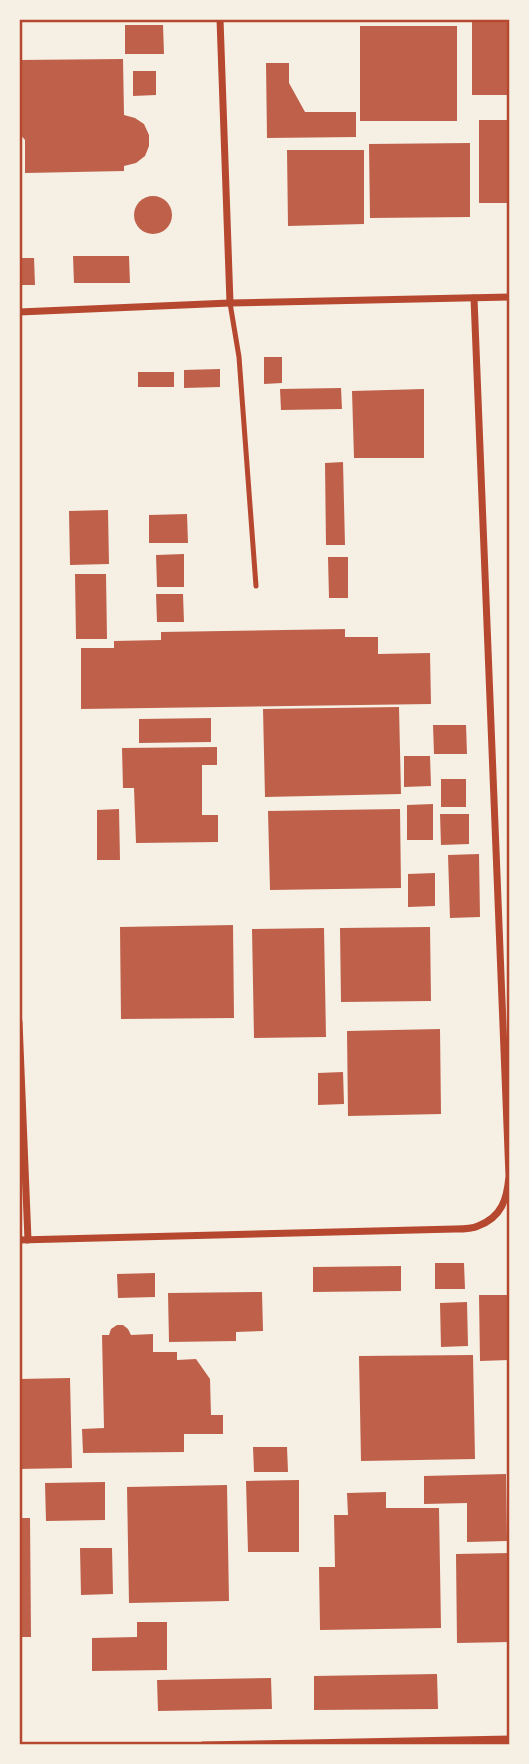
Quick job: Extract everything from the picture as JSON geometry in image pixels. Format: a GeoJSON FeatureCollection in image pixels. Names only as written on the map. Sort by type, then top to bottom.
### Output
{"type":"FeatureCollection","features":[{"type":"Feature","properties":{"kind":"street"},"geometry":{"type":"LineString","coordinates":[[220,19],[230,303]]}},
{"type":"Feature","properties":{"kind":"street"},"geometry":{"type":"LineString","coordinates":[[19,312],[230,303],[510,297]]}},
{"type":"Feature","properties":{"kind":"street"},"geometry":{"type":"LineString","coordinates":[[19,1022],[24,1240],[466,1228],[477,1227],[495,1216],[507,1197],[509,1175],[474,298]]}},
{"type":"Feature","properties":{"kind":"street"},"geometry":{"type":"LineString","coordinates":[[203,1745],[510,1739]]}},
{"type":"Feature","properties":{"kind":"lane"},"geometry":{"type":"LineString","coordinates":[[230,303],[239,357],[256,586]]}},
{"type":"Feature","properties":{"kind":"building"},"geometry":{"type":"Polygon","coordinates":[[[472,19],[510,19],[510,95],[472,95],[472,19]]]}},
{"type":"Feature","properties":{"kind":"building"},"geometry":{"type":"Polygon","coordinates":[[[125,25],[163,25],[164,54],[125,54],[125,25]]]}},
{"type":"Feature","properties":{"kind":"building"},"geometry":{"type":"Polygon","coordinates":[[[360,26],[457,26],[457,121],[360,121],[360,26]]]}},
{"type":"Feature","properties":{"kind":"building"},"geometry":{"type":"Polygon","coordinates":[[[123,59],[124,115],[144,124],[149,135],[145,156],[136,163],[124,166],[124,171],[25,173],[25,140],[19,133],[19,60],[123,59]]]}},
{"type":"Feature","properties":{"kind":"building"},"geometry":{"type":"Polygon","coordinates":[[[266,63],[289,63],[289,83],[305,112],[356,112],[356,137],[267,138],[266,63]]]}},
{"type":"Feature","properties":{"kind":"building"},"geometry":{"type":"Polygon","coordinates":[[[133,71],[156,71],[156,95],[133,96],[133,71]]]}},
{"type":"Feature","properties":{"kind":"building"},"geometry":{"type":"Polygon","coordinates":[[[479,120],[510,120],[510,203],[479,203],[479,120]]]}},
{"type":"Feature","properties":{"kind":"building"},"geometry":{"type":"Polygon","coordinates":[[[470,143],[470,217],[370,218],[369,144],[470,143]]]}},
{"type":"Feature","properties":{"kind":"building"},"geometry":{"type":"Polygon","coordinates":[[[287,150],[364,150],[364,224],[288,226],[287,150]]]}},
{"type":"Feature","properties":{"kind":"building"},"geometry":{"type":"Polygon","coordinates":[[[153,196],[166,202],[172,215],[166,228],[153,234],[140,228],[134,215],[140,202],[153,196]]]}},
{"type":"Feature","properties":{"kind":"building"},"geometry":{"type":"Polygon","coordinates":[[[73,256],[129,256],[130,283],[74,283],[73,256]]]}},
{"type":"Feature","properties":{"kind":"building"},"geometry":{"type":"Polygon","coordinates":[[[19,258],[34,258],[35,285],[19,285],[19,258]]]}},
{"type":"Feature","properties":{"kind":"building"},"geometry":{"type":"Polygon","coordinates":[[[264,357],[282,357],[282,383],[264,384],[264,357]]]}},
{"type":"Feature","properties":{"kind":"building"},"geometry":{"type":"Polygon","coordinates":[[[220,369],[220,387],[184,388],[184,370],[220,369]]]}},
{"type":"Feature","properties":{"kind":"building"},"geometry":{"type":"Polygon","coordinates":[[[138,372],[174,372],[174,387],[138,387],[138,372]]]}},
{"type":"Feature","properties":{"kind":"building"},"geometry":{"type":"Polygon","coordinates":[[[341,388],[342,409],[281,410],[280,389],[341,388]]]}},
{"type":"Feature","properties":{"kind":"building"},"geometry":{"type":"Polygon","coordinates":[[[424,389],[424,458],[354,458],[352,391],[424,389]]]}},
{"type":"Feature","properties":{"kind":"building"},"geometry":{"type":"Polygon","coordinates":[[[343,462],[345,545],[326,545],[325,463],[343,462]]]}},
{"type":"Feature","properties":{"kind":"building"},"geometry":{"type":"Polygon","coordinates":[[[108,510],[109,564],[70,565],[69,511],[108,510]]]}},
{"type":"Feature","properties":{"kind":"building"},"geometry":{"type":"Polygon","coordinates":[[[187,514],[188,543],[149,543],[149,515],[187,514]]]}},
{"type":"Feature","properties":{"kind":"building"},"geometry":{"type":"Polygon","coordinates":[[[184,554],[184,587],[157,587],[156,555],[184,554]]]}},
{"type":"Feature","properties":{"kind":"building"},"geometry":{"type":"Polygon","coordinates":[[[328,557],[348,557],[348,598],[329,598],[328,557]]]}},
{"type":"Feature","properties":{"kind":"building"},"geometry":{"type":"Polygon","coordinates":[[[75,574],[106,574],[107,639],[76,639],[75,574]]]}},
{"type":"Feature","properties":{"kind":"building"},"geometry":{"type":"Polygon","coordinates":[[[156,594],[183,594],[184,622],[157,622],[156,594]]]}},
{"type":"Feature","properties":{"kind":"building"},"geometry":{"type":"Polygon","coordinates":[[[345,629],[345,637],[378,637],[378,654],[430,653],[431,704],[81,709],[81,648],[114,648],[114,641],[161,640],[161,632],[345,629]]]}},
{"type":"Feature","properties":{"kind":"building"},"geometry":{"type":"Polygon","coordinates":[[[399,707],[401,794],[265,797],[263,709],[399,707]]]}},
{"type":"Feature","properties":{"kind":"building"},"geometry":{"type":"Polygon","coordinates":[[[211,718],[211,742],[139,743],[139,719],[211,718]]]}},
{"type":"Feature","properties":{"kind":"building"},"geometry":{"type":"Polygon","coordinates":[[[433,725],[466,725],[467,754],[434,754],[433,725]]]}},
{"type":"Feature","properties":{"kind":"building"},"geometry":{"type":"Polygon","coordinates":[[[217,747],[217,765],[202,765],[202,815],[218,815],[218,842],[136,843],[134,788],[123,788],[122,748],[217,747]]]}},
{"type":"Feature","properties":{"kind":"building"},"geometry":{"type":"Polygon","coordinates":[[[404,756],[430,756],[431,786],[404,787],[404,756]]]}},
{"type":"Feature","properties":{"kind":"building"},"geometry":{"type":"Polygon","coordinates":[[[441,779],[466,779],[466,807],[441,807],[441,779]]]}},
{"type":"Feature","properties":{"kind":"building"},"geometry":{"type":"Polygon","coordinates":[[[433,804],[433,840],[407,840],[407,805],[433,804]]]}},
{"type":"Feature","properties":{"kind":"building"},"geometry":{"type":"Polygon","coordinates":[[[119,809],[120,860],[97,860],[97,810],[119,809]]]}},
{"type":"Feature","properties":{"kind":"building"},"geometry":{"type":"Polygon","coordinates":[[[400,809],[401,888],[270,890],[268,811],[400,809]]]}},
{"type":"Feature","properties":{"kind":"building"},"geometry":{"type":"Polygon","coordinates":[[[440,814],[469,814],[469,844],[441,845],[440,814]]]}},
{"type":"Feature","properties":{"kind":"building"},"geometry":{"type":"Polygon","coordinates":[[[479,854],[480,917],[450,918],[448,855],[479,854]]]}},
{"type":"Feature","properties":{"kind":"building"},"geometry":{"type":"Polygon","coordinates":[[[435,873],[435,906],[408,907],[408,874],[435,873]]]}},
{"type":"Feature","properties":{"kind":"building"},"geometry":{"type":"Polygon","coordinates":[[[233,925],[234,1018],[121,1019],[120,927],[233,925]]]}},
{"type":"Feature","properties":{"kind":"building"},"geometry":{"type":"Polygon","coordinates":[[[430,927],[431,1001],[341,1002],[340,928],[430,927]]]}},
{"type":"Feature","properties":{"kind":"building"},"geometry":{"type":"Polygon","coordinates":[[[324,928],[326,1037],[254,1038],[252,929],[324,928]]]}},
{"type":"Feature","properties":{"kind":"building"},"geometry":{"type":"Polygon","coordinates":[[[440,1029],[441,1114],[348,1116],[347,1031],[440,1029]]]}},
{"type":"Feature","properties":{"kind":"building"},"geometry":{"type":"Polygon","coordinates":[[[343,1072],[344,1104],[318,1105],[318,1073],[343,1072]]]}},
{"type":"Feature","properties":{"kind":"building"},"geometry":{"type":"Polygon","coordinates":[[[435,1263],[464,1263],[465,1289],[435,1289],[435,1263]]]}},
{"type":"Feature","properties":{"kind":"building"},"geometry":{"type":"Polygon","coordinates":[[[401,1266],[401,1291],[313,1292],[313,1267],[401,1266]]]}},
{"type":"Feature","properties":{"kind":"building"},"geometry":{"type":"Polygon","coordinates":[[[155,1273],[155,1297],[118,1298],[117,1274],[155,1273]]]}},
{"type":"Feature","properties":{"kind":"building"},"geometry":{"type":"Polygon","coordinates":[[[262,1292],[263,1331],[236,1332],[236,1341],[169,1342],[168,1293],[262,1292]]]}},
{"type":"Feature","properties":{"kind":"building"},"geometry":{"type":"Polygon","coordinates":[[[479,1295],[508,1295],[509,1360],[480,1361],[479,1295]]]}},
{"type":"Feature","properties":{"kind":"building"},"geometry":{"type":"Polygon","coordinates":[[[467,1302],[468,1346],[441,1347],[440,1303],[467,1302]]]}},
{"type":"Feature","properties":{"kind":"building"},"geometry":{"type":"Polygon","coordinates":[[[123,1325],[131,1335],[153,1334],[153,1352],[177,1352],[177,1360],[196,1359],[210,1379],[211,1415],[223,1415],[223,1434],[184,1434],[184,1452],[83,1453],[82,1429],[104,1428],[102,1335],[109,1335],[111,1329],[123,1325]]]}},
{"type":"Feature","properties":{"kind":"building"},"geometry":{"type":"Polygon","coordinates":[[[473,1355],[475,1459],[361,1461],[359,1356],[473,1355]]]}},
{"type":"Feature","properties":{"kind":"building"},"geometry":{"type":"Polygon","coordinates":[[[70,1378],[72,1468],[19,1469],[19,1379],[70,1378]]]}},
{"type":"Feature","properties":{"kind":"building"},"geometry":{"type":"Polygon","coordinates":[[[253,1447],[287,1447],[288,1472],[254,1472],[253,1447]]]}},
{"type":"Feature","properties":{"kind":"building"},"geometry":{"type":"Polygon","coordinates":[[[506,1474],[507,1541],[467,1542],[467,1503],[424,1504],[424,1476],[506,1474]]]}},
{"type":"Feature","properties":{"kind":"building"},"geometry":{"type":"Polygon","coordinates":[[[299,1480],[299,1552],[248,1552],[246,1481],[299,1480]]]}},
{"type":"Feature","properties":{"kind":"building"},"geometry":{"type":"Polygon","coordinates":[[[105,1482],[105,1520],[46,1521],[45,1483],[105,1482]]]}},
{"type":"Feature","properties":{"kind":"building"},"geometry":{"type":"Polygon","coordinates":[[[227,1485],[229,1601],[129,1603],[127,1487],[227,1485]]]}},
{"type":"Feature","properties":{"kind":"building"},"geometry":{"type":"Polygon","coordinates":[[[386,1492],[386,1508],[439,1508],[441,1628],[320,1630],[319,1567],[335,1567],[334,1515],[348,1515],[347,1493],[386,1492]]]}},
{"type":"Feature","properties":{"kind":"building"},"geometry":{"type":"Polygon","coordinates":[[[19,1518],[30,1518],[31,1637],[19,1637],[19,1518]]]}},
{"type":"Feature","properties":{"kind":"building"},"geometry":{"type":"Polygon","coordinates":[[[80,1548],[112,1548],[113,1594],[81,1595],[80,1548]]]}},
{"type":"Feature","properties":{"kind":"building"},"geometry":{"type":"Polygon","coordinates":[[[510,1553],[510,1642],[457,1643],[456,1554],[510,1553]]]}},
{"type":"Feature","properties":{"kind":"building"},"geometry":{"type":"Polygon","coordinates":[[[137,1622],[167,1622],[167,1670],[92,1671],[92,1638],[137,1637],[137,1622]]]}},
{"type":"Feature","properties":{"kind":"building"},"geometry":{"type":"Polygon","coordinates":[[[437,1674],[438,1709],[314,1710],[314,1676],[437,1674]]]}},
{"type":"Feature","properties":{"kind":"building"},"geometry":{"type":"Polygon","coordinates":[[[271,1678],[272,1709],[158,1711],[157,1680],[271,1678]]]}}]}
